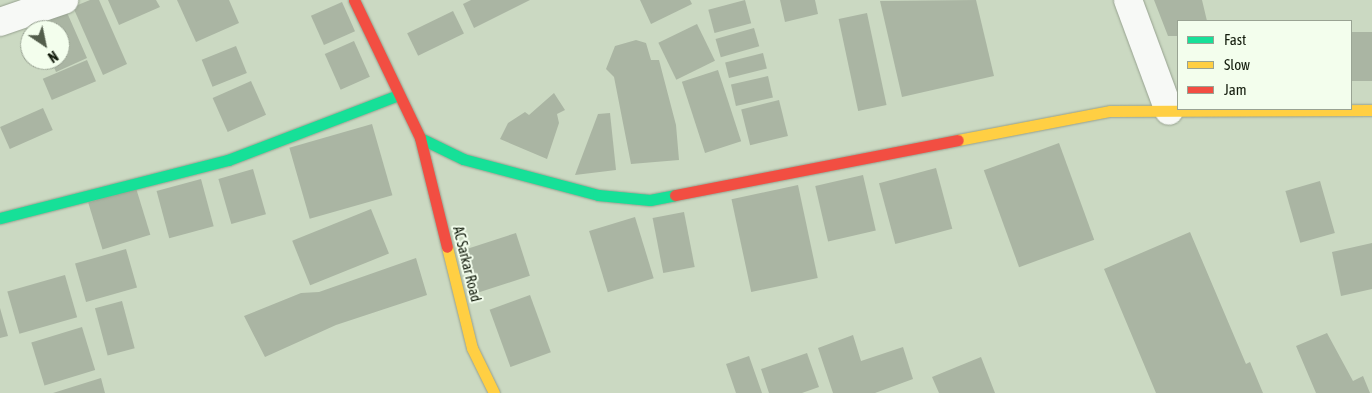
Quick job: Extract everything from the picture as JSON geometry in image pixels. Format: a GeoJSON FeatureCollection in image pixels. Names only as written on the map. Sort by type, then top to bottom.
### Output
{"type":"FeatureCollection","features":[{"type":"Feature","properties":{"kind":"street"},"geometry":{"type":"LineString","coordinates":[[0,22],[64,0]]}},
{"type":"Feature","properties":{"kind":"street","name":"AC Sarkar Road"},"geometry":{"type":"LineString","coordinates":[[354,0],[420,138],[472,348],[494,393]]}},
{"type":"Feature","properties":{"kind":"street"},"geometry":{"type":"LineString","coordinates":[[1128,0],[1169,111]]}},
{"type":"Feature","properties":{"kind":"street"},"geometry":{"type":"LineString","coordinates":[[0,218],[228,160],[398,95]]}},
{"type":"Feature","properties":{"kind":"street"},"geometry":{"type":"LineString","coordinates":[[420,138],[464,159],[521,178],[598,195],[650,200],[1110,111],[1372,110]]}},
{"type":"Feature","properties":{"kind":"building"},"geometry":{"type":"Polygon","coordinates":[[[90,0],[99,0],[127,64],[103,75],[73,7],[90,0]]]}},
{"type":"Feature","properties":{"kind":"building"},"geometry":{"type":"Polygon","coordinates":[[[108,0],[156,0],[160,7],[119,25],[108,0]]]}},
{"type":"Feature","properties":{"kind":"building"},"geometry":{"type":"Polygon","coordinates":[[[177,0],[229,0],[239,23],[196,42],[177,0]]]}},
{"type":"Feature","properties":{"kind":"building"},"geometry":{"type":"Polygon","coordinates":[[[471,0],[530,0],[474,28],[463,4],[471,0]]]}},
{"type":"Feature","properties":{"kind":"building"},"geometry":{"type":"Polygon","coordinates":[[[640,0],[690,0],[692,4],[651,24],[640,0]]]}},
{"type":"Feature","properties":{"kind":"building"},"geometry":{"type":"Polygon","coordinates":[[[745,0],[751,23],[715,33],[708,10],[745,0]]]}},
{"type":"Feature","properties":{"kind":"building"},"geometry":{"type":"Polygon","coordinates":[[[780,0],[815,0],[818,14],[785,22],[780,0]]]}},
{"type":"Feature","properties":{"kind":"building"},"geometry":{"type":"Polygon","coordinates":[[[976,0],[994,76],[902,97],[880,1],[976,0]]]}},
{"type":"Feature","properties":{"kind":"building"},"geometry":{"type":"Polygon","coordinates":[[[1154,0],[1202,0],[1207,20],[1177,20],[1177,36],[1168,36],[1154,0]]]}},
{"type":"Feature","properties":{"kind":"building"},"geometry":{"type":"Polygon","coordinates":[[[342,2],[355,31],[324,45],[311,16],[342,2]]]}},
{"type":"Feature","properties":{"kind":"building"},"geometry":{"type":"Polygon","coordinates":[[[65,8],[87,58],[70,66],[70,20],[38,20],[65,8]]]}},
{"type":"Feature","properties":{"kind":"building"},"geometry":{"type":"Polygon","coordinates":[[[453,11],[464,33],[418,56],[407,33],[453,11]]]}},
{"type":"Feature","properties":{"kind":"building"},"geometry":{"type":"Polygon","coordinates":[[[867,13],[887,105],[858,111],[839,19],[867,13]]]}},
{"type":"Feature","properties":{"kind":"building"},"geometry":{"type":"Polygon","coordinates":[[[697,24],[715,61],[676,80],[658,43],[697,24]]]}},
{"type":"Feature","properties":{"kind":"building"},"geometry":{"type":"Polygon","coordinates":[[[754,28],[759,46],[721,57],[716,39],[754,28]]]}},
{"type":"Feature","properties":{"kind":"building"},"geometry":{"type":"Polygon","coordinates":[[[1352,32],[1372,32],[1372,81],[1352,81],[1352,32]]]}},
{"type":"Feature","properties":{"kind":"building"},"geometry":{"type":"Polygon","coordinates":[[[636,40],[646,43],[651,60],[659,60],[676,125],[679,160],[631,164],[614,77],[606,69],[615,46],[636,40]]]}},
{"type":"Feature","properties":{"kind":"building"},"geometry":{"type":"Polygon","coordinates":[[[354,41],[370,77],[341,90],[325,54],[354,41]]]}},
{"type":"Feature","properties":{"kind":"building"},"geometry":{"type":"Polygon","coordinates":[[[236,46],[247,73],[213,87],[202,60],[236,46]]]}},
{"type":"Feature","properties":{"kind":"building"},"geometry":{"type":"Polygon","coordinates":[[[763,53],[767,69],[729,78],[725,62],[763,53]]]}},
{"type":"Feature","properties":{"kind":"building"},"geometry":{"type":"Polygon","coordinates":[[[87,60],[96,81],[52,100],[43,79],[63,70],[70,70],[70,67],[87,60]]]}},
{"type":"Feature","properties":{"kind":"building"},"geometry":{"type":"Polygon","coordinates":[[[718,70],[741,141],[705,153],[682,82],[718,70]]]}},
{"type":"Feature","properties":{"kind":"building"},"geometry":{"type":"Polygon","coordinates":[[[768,76],[773,97],[736,106],[731,85],[768,76]]]}},
{"type":"Feature","properties":{"kind":"building"},"geometry":{"type":"Polygon","coordinates":[[[251,81],[266,115],[228,132],[213,98],[251,81]]]}},
{"type":"Feature","properties":{"kind":"building"},"geometry":{"type":"Polygon","coordinates":[[[554,93],[565,110],[557,114],[559,123],[547,159],[500,139],[508,123],[525,112],[529,115],[554,93]]]}},
{"type":"Feature","properties":{"kind":"building"},"geometry":{"type":"Polygon","coordinates":[[[779,100],[788,136],[750,145],[741,109],[779,100]]]}},
{"type":"Feature","properties":{"kind":"building"},"geometry":{"type":"Polygon","coordinates":[[[43,108],[53,130],[10,149],[0,127],[43,108]]]}},
{"type":"Feature","properties":{"kind":"building"},"geometry":{"type":"Polygon","coordinates":[[[610,113],[616,170],[575,175],[598,114],[610,113]]]}},
{"type":"Feature","properties":{"kind":"building"},"geometry":{"type":"Polygon","coordinates":[[[372,124],[392,195],[310,219],[289,148],[372,124]]]}},
{"type":"Feature","properties":{"kind":"building"},"geometry":{"type":"Polygon","coordinates":[[[1059,143],[1094,240],[1019,267],[984,170],[1059,143]]]}},
{"type":"Feature","properties":{"kind":"building"},"geometry":{"type":"Polygon","coordinates":[[[936,168],[952,229],[895,244],[879,183],[936,168]]]}},
{"type":"Feature","properties":{"kind":"building"},"geometry":{"type":"Polygon","coordinates":[[[253,169],[266,214],[231,224],[218,179],[253,169]]]}},
{"type":"Feature","properties":{"kind":"building"},"geometry":{"type":"Polygon","coordinates":[[[863,175],[876,231],[828,242],[815,186],[863,175]]]}},
{"type":"Feature","properties":{"kind":"building"},"geometry":{"type":"Polygon","coordinates":[[[201,179],[214,226],[169,238],[157,191],[201,179]]]}},
{"type":"Feature","properties":{"kind":"building"},"geometry":{"type":"Polygon","coordinates":[[[1320,181],[1335,233],[1300,243],[1285,191],[1320,181]]]}},
{"type":"Feature","properties":{"kind":"building"},"geometry":{"type":"Polygon","coordinates":[[[798,185],[818,278],[751,292],[731,199],[798,185]]]}},
{"type":"Feature","properties":{"kind":"building"},"geometry":{"type":"Polygon","coordinates":[[[136,188],[150,235],[103,249],[88,203],[136,188]]]}},
{"type":"Feature","properties":{"kind":"building"},"geometry":{"type":"Polygon","coordinates":[[[371,209],[389,254],[310,285],[292,241],[371,209]]]}},
{"type":"Feature","properties":{"kind":"building"},"geometry":{"type":"Polygon","coordinates":[[[684,212],[695,267],[663,273],[653,218],[684,212]]]}},
{"type":"Feature","properties":{"kind":"building"},"geometry":{"type":"Polygon","coordinates":[[[635,217],[654,278],[608,292],[589,231],[635,217]]]}},
{"type":"Feature","properties":{"kind":"building"},"geometry":{"type":"Polygon","coordinates":[[[1190,232],[1246,364],[1250,362],[1263,393],[1156,393],[1104,269],[1190,232]]]}},
{"type":"Feature","properties":{"kind":"building"},"geometry":{"type":"Polygon","coordinates":[[[516,233],[530,276],[478,293],[464,250],[516,233]]]}},
{"type":"Feature","properties":{"kind":"building"},"geometry":{"type":"Polygon","coordinates":[[[1372,243],[1372,289],[1341,296],[1332,252],[1372,243]]]}},
{"type":"Feature","properties":{"kind":"building"},"geometry":{"type":"Polygon","coordinates":[[[126,249],[137,287],[86,302],[75,264],[126,249]]]}},
{"type":"Feature","properties":{"kind":"building"},"geometry":{"type":"Polygon","coordinates":[[[416,258],[427,295],[336,325],[265,357],[244,316],[301,293],[319,292],[416,258]]]}},
{"type":"Feature","properties":{"kind":"building"},"geometry":{"type":"Polygon","coordinates":[[[65,275],[77,317],[19,334],[7,292],[65,275]]]}},
{"type":"Feature","properties":{"kind":"building"},"geometry":{"type":"Polygon","coordinates":[[[530,295],[551,352],[510,367],[490,310],[530,295]]]}},
{"type":"Feature","properties":{"kind":"building"},"geometry":{"type":"Polygon","coordinates":[[[122,301],[135,348],[108,356],[95,308],[122,301]]]}},
{"type":"Feature","properties":{"kind":"building"},"geometry":{"type":"Polygon","coordinates":[[[0,308],[8,336],[0,338],[0,308]]]}},
{"type":"Feature","properties":{"kind":"building"},"geometry":{"type":"Polygon","coordinates":[[[82,327],[95,370],[44,386],[31,342],[82,327]]]}},
{"type":"Feature","properties":{"kind":"building"},"geometry":{"type":"Polygon","coordinates":[[[1327,333],[1353,381],[1363,376],[1370,393],[1316,393],[1296,346],[1327,333]]]}},
{"type":"Feature","properties":{"kind":"building"},"geometry":{"type":"Polygon","coordinates":[[[853,335],[861,361],[903,347],[913,379],[875,393],[833,393],[818,348],[853,335]]]}},
{"type":"Feature","properties":{"kind":"building"},"geometry":{"type":"Polygon","coordinates":[[[807,353],[819,387],[802,393],[769,393],[761,369],[807,353]]]}},
{"type":"Feature","properties":{"kind":"building"},"geometry":{"type":"Polygon","coordinates":[[[749,356],[762,393],[736,393],[726,364],[749,356]]]}},
{"type":"Feature","properties":{"kind":"building"},"geometry":{"type":"Polygon","coordinates":[[[981,357],[995,393],[939,393],[932,377],[981,357]]]}},
{"type":"Feature","properties":{"kind":"building"},"geometry":{"type":"Polygon","coordinates":[[[101,378],[105,393],[53,393],[101,378]]]}},
{"type":"Feature","properties":{"kind":"traffic: fast"},"geometry":{"type":"LineString","coordinates":[[0,218],[228,160],[398,95]]}},
{"type":"Feature","properties":{"kind":"traffic: fast"},"geometry":{"type":"LineString","coordinates":[[420,138],[463,159],[598,195],[650,200],[675,195]]}},
{"type":"Feature","properties":{"kind":"traffic: slow"},"geometry":{"type":"LineString","coordinates":[[958,140],[1110,111],[1372,110]]}},
{"type":"Feature","properties":{"kind":"traffic: slow"},"geometry":{"type":"LineString","coordinates":[[447,247],[472,348],[494,393]]}},
{"type":"Feature","properties":{"kind":"traffic: jam"},"geometry":{"type":"LineString","coordinates":[[354,0],[420,138],[447,247]]}},
{"type":"Feature","properties":{"kind":"traffic: jam"},"geometry":{"type":"LineString","coordinates":[[675,195],[958,140]]}}]}
